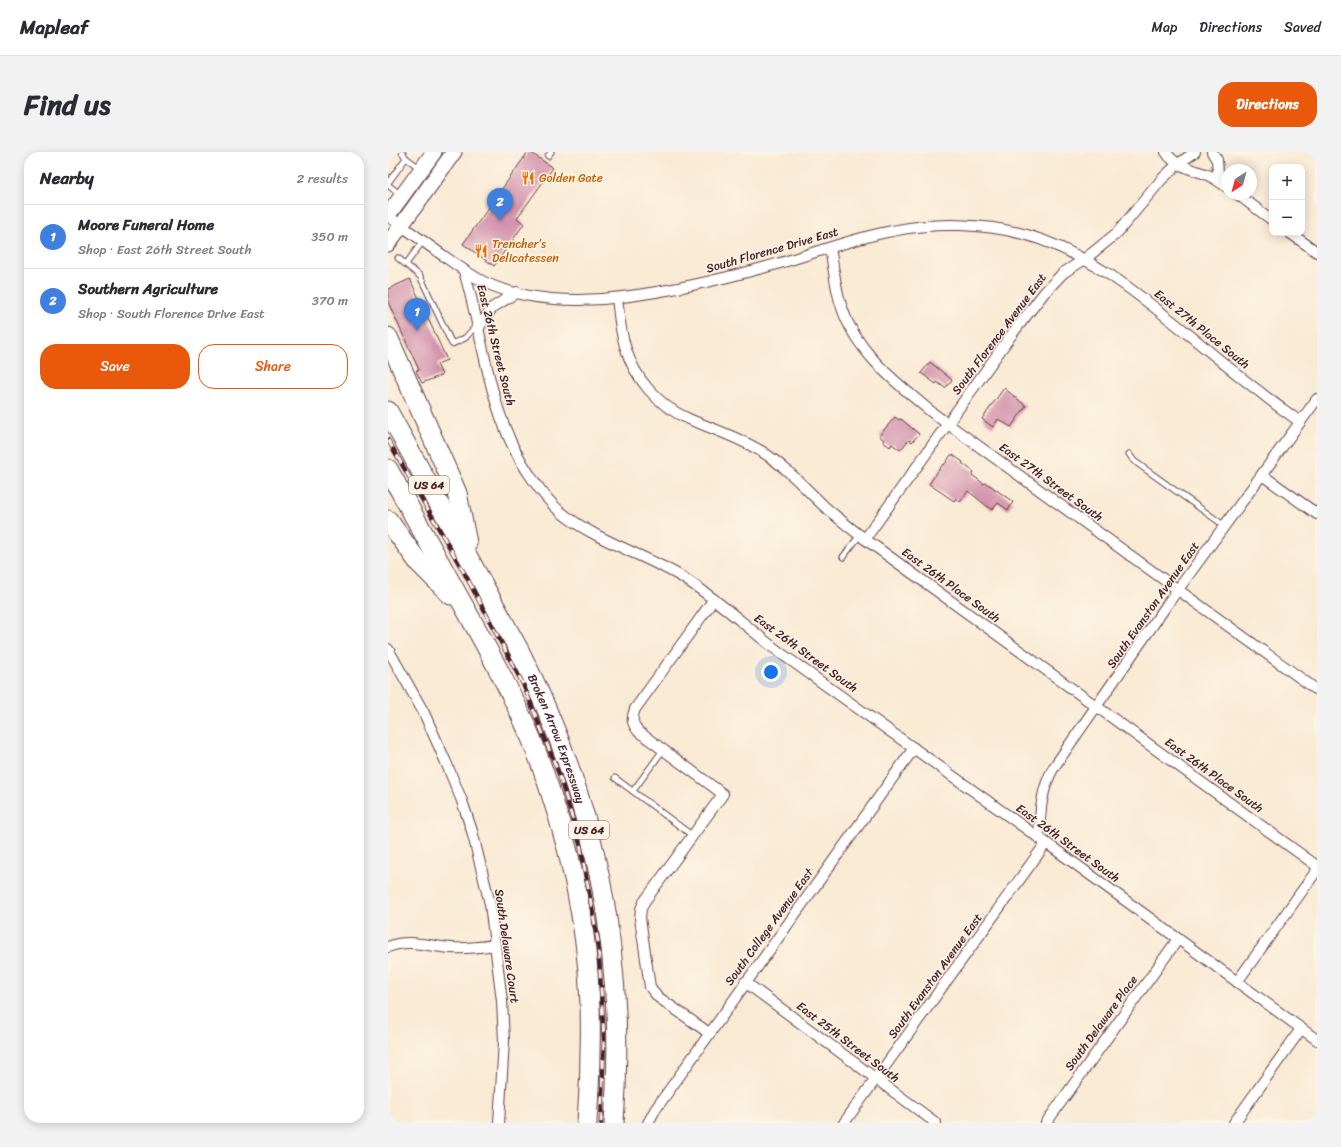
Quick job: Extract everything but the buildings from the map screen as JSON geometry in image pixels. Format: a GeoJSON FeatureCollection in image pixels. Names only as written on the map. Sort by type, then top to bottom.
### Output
{"type":"FeatureCollection","features":[{"type":"Feature","properties":{"kind":"highway"},"geometry":{"type":"LineString","coordinates":[[388,337],[457,493],[470,560]]}},
{"type":"Feature","properties":{"kind":"highway","name":"Broken Arrow Expressway"},"geometry":{"type":"LineString","coordinates":[[388,411],[520,650],[556,727],[574,779],[599,868],[609,922],[616,1002],[617,1077],[614,1123]]}},
{"type":"Feature","properties":{"kind":"highway","name":"Broken Arrow Expressway"},"geometry":{"type":"LineString","coordinates":[[388,469],[498,667],[530,738],[549,787],[573,877],[584,940],[590,1003],[587,1123]]}},
{"type":"Feature","properties":{"kind":"highway"},"geometry":{"type":"LineString","coordinates":[[388,520],[419,563],[465,608]]}},
{"type":"Feature","properties":{"kind":"main road"},"geometry":{"type":"LineString","coordinates":[[388,216],[434,152]]}},
{"type":"Feature","properties":{"kind":"main road"},"geometry":{"type":"LineString","coordinates":[[388,244],[454,152]]}},
{"type":"Feature","properties":{"kind":"street"},"geometry":{"type":"LineString","coordinates":[[1166,152],[1168,156],[1178,164],[1208,175],[1221,184]]}},
{"type":"Feature","properties":{"kind":"street","name":"South Florence Avenue East"},"geometry":{"type":"LineString","coordinates":[[862,537],[948,424],[1012,334],[1044,293],[1063,273],[1085,259],[1118,233],[1162,179],[1178,164],[1195,152]]}},
{"type":"Feature","properties":{"kind":"street"},"geometry":{"type":"LineString","coordinates":[[1212,152],[1217,160],[1218,172],[1221,178]]}},
{"type":"Feature","properties":{"kind":"street"},"geometry":{"type":"LineString","coordinates":[[1245,200],[1269,218]]}},
{"type":"Feature","properties":{"kind":"street","name":"East 26th Street South"},"geometry":{"type":"LineString","coordinates":[[388,216],[464,271],[470,292],[490,386],[502,422],[524,465],[545,496],[561,512],[583,527],[664,567],[714,599],[782,654],[1042,840],[1317,1040]]}},
{"type":"Feature","properties":{"kind":"street","name":"South Florence Drive East"},"geometry":{"type":"LineString","coordinates":[[464,271],[484,282],[517,292],[567,300],[597,300],[658,292],[709,282],[767,267],[871,236],[926,226],[977,226],[1025,235],[1050,243],[1085,259]]}},
{"type":"Feature","properties":{"kind":"street"},"geometry":{"type":"LineString","coordinates":[[1294,236],[1317,252]]}},
{"type":"Feature","properties":{"kind":"street","name":"East 27th Street South"},"geometry":{"type":"LineString","coordinates":[[830,248],[841,307],[849,326],[876,362],[902,387],[948,424],[1317,690]]}},
{"type":"Feature","properties":{"kind":"street","name":"East 27th Place South"},"geometry":{"type":"LineString","coordinates":[[1085,259],[1110,274],[1152,305],[1260,393],[1300,422]]}},
{"type":"Feature","properties":{"kind":"street"},"geometry":{"type":"LineString","coordinates":[[477,327],[492,308],[517,292]]}},
{"type":"Feature","properties":{"kind":"street","name":"East 26th Place South"},"geometry":{"type":"LineString","coordinates":[[617,298],[625,346],[632,363],[646,387],[655,396],[675,412],[730,435],[761,451],[789,472],[831,512],[862,537],[1317,866]]}},
{"type":"Feature","properties":{"kind":"street","name":"South Evanston Avenue East"},"geometry":{"type":"LineString","coordinates":[[844,1123],[1042,840],[1040,808],[1043,791],[1048,778],[1178,590],[1317,399]]}},
{"type":"Feature","properties":{"kind":"street"},"geometry":{"type":"LineString","coordinates":[[1262,475],[1317,514]]}},
{"type":"Feature","properties":{"kind":"street"},"geometry":{"type":"LineString","coordinates":[[709,1034],[658,997],[650,987],[640,918],[641,909],[644,902],[723,794],[639,732],[634,726],[632,715],[714,599]]}},
{"type":"Feature","properties":{"kind":"street","name":"South Delaware Court"},"geometry":{"type":"LineString","coordinates":[[388,649],[424,713],[462,802],[476,846],[490,904],[502,1001],[504,1042],[499,1123]]}},
{"type":"Feature","properties":{"kind":"street","name":"South College Avenue East"},"geometry":{"type":"LineString","coordinates":[[648,1123],[655,1110],[914,748]]}},
{"type":"Feature","properties":{"kind":"street"},"geometry":{"type":"LineString","coordinates":[[1236,982],[1317,870]]}},
{"type":"Feature","properties":{"kind":"street","name":"South Delaware Place"},"geometry":{"type":"LineString","coordinates":[[1046,1123],[1178,939]]}},
{"type":"Feature","properties":{"kind":"street"},"geometry":{"type":"LineString","coordinates":[[388,947],[414,942],[451,948],[495,945]]}},
{"type":"Feature","properties":{"kind":"street","name":"East 25th Street South"},"geometry":{"type":"LineString","coordinates":[[746,982],[936,1123]]}},
{"type":"Feature","properties":{"kind":"street"},"geometry":{"type":"LineString","coordinates":[[1234,1123],[1301,1028]]}},
{"type":"Feature","properties":{"kind":"lane"},"geometry":{"type":"LineString","coordinates":[[402,152],[406,158],[422,169]]}},
{"type":"Feature","properties":{"kind":"lane"},"geometry":{"type":"LineString","coordinates":[[402,196],[388,184],[406,158]]}},
{"type":"Feature","properties":{"kind":"lane"},"geometry":{"type":"LineString","coordinates":[[406,264],[423,241]]}},
{"type":"Feature","properties":{"kind":"lane"},"geometry":{"type":"LineString","coordinates":[[398,258],[420,276],[452,344],[465,338],[477,327]]}},
{"type":"Feature","properties":{"kind":"lane"},"geometry":{"type":"LineString","coordinates":[[1129,454],[1134,461],[1225,526]]}},
{"type":"Feature","properties":{"kind":"lane"},"geometry":{"type":"LineString","coordinates":[[843,557],[862,537]]}},
{"type":"Feature","properties":{"kind":"lane"},"geometry":{"type":"LineString","coordinates":[[633,791],[663,750]]}},
{"type":"Feature","properties":{"kind":"lane"},"geometry":{"type":"LineString","coordinates":[[615,778],[692,836]]}},
{"type":"Feature","properties":{"kind":"railway"},"geometry":{"type":"LineString","coordinates":[[388,440],[466,576],[523,684],[559,774],[580,844],[598,941],[604,1039],[601,1123]]}},
{"type":"Feature","properties":{"kind":"place","name":"Golden Gate"},"geometry":{"type":"Point","coordinates":[528,178]}},
{"type":"Feature","properties":{"kind":"place","name":"Southern Agriculture"},"geometry":{"type":"Point","coordinates":[500,221]}},
{"type":"Feature","properties":{"kind":"place","name":"Trencher’s Delicatessen"},"geometry":{"type":"Point","coordinates":[481,251]}},
{"type":"Feature","properties":{"kind":"place","name":"Moore Funeral Home"},"geometry":{"type":"Point","coordinates":[417,331]}}]}
